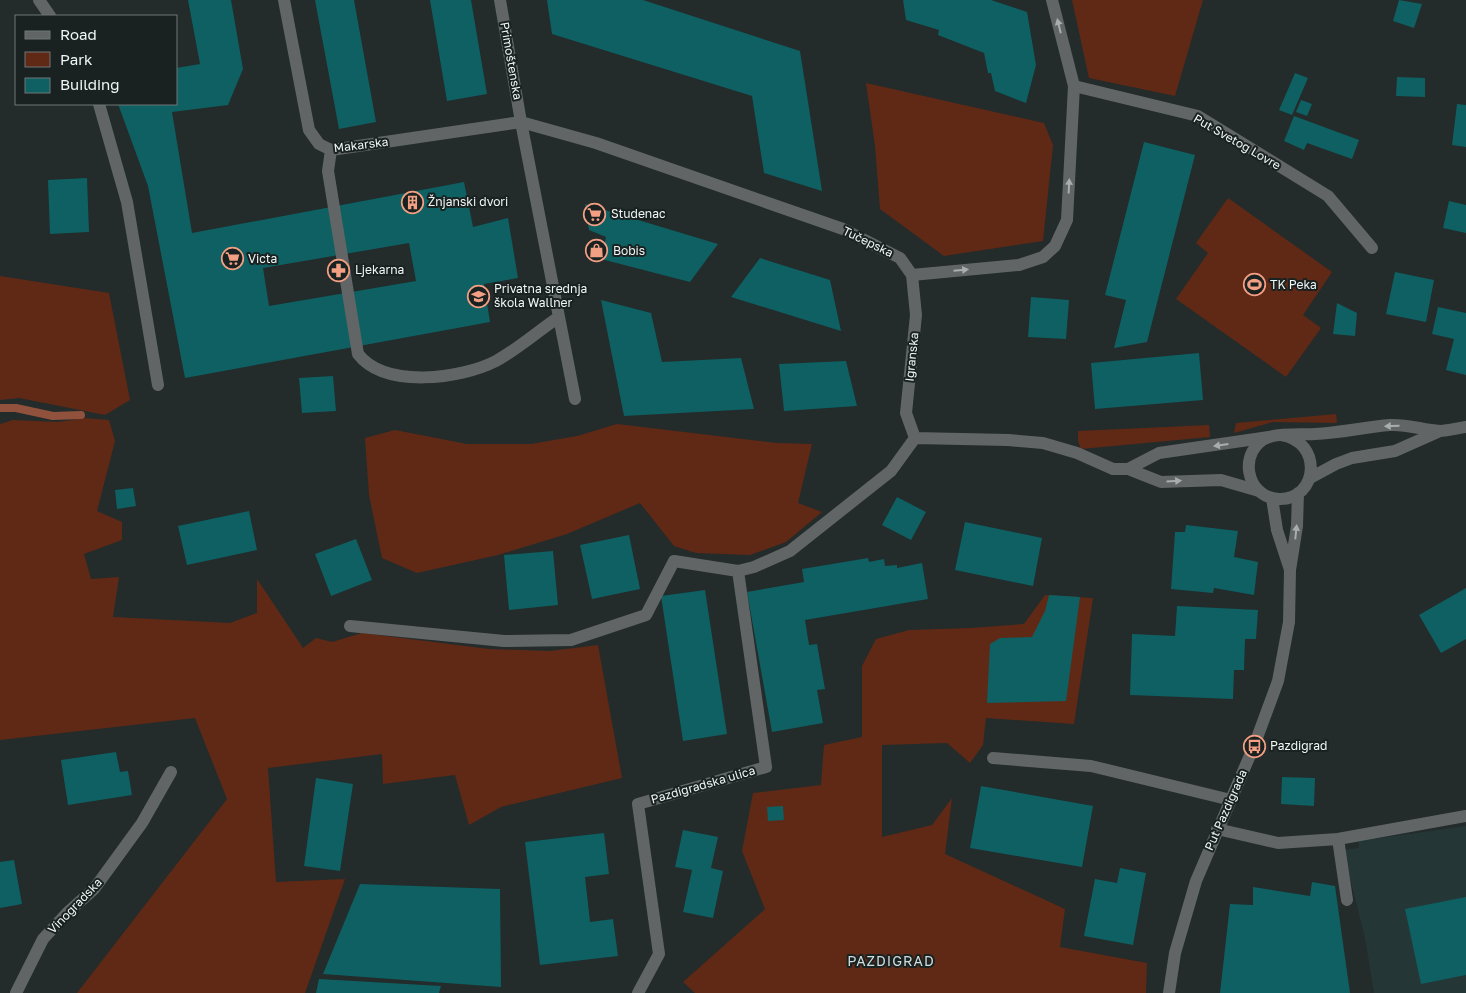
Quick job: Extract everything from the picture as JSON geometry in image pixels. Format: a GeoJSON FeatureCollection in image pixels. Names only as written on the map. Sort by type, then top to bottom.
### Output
{"type":"FeatureCollection","features":[{"type":"Feature","properties":{"kind":"street"},"geometry":{"type":"LineString","coordinates":[[40,0],[49,15]]}},
{"type":"Feature","properties":{"kind":"street","name":"Makarska"},"geometry":{"type":"LineString","coordinates":[[284,0],[308,130],[319,144],[331,150],[522,122]]}},
{"type":"Feature","properties":{"kind":"street","name":"Primoštenska"},"geometry":{"type":"LineString","coordinates":[[500,0],[575,399]]}},
{"type":"Feature","properties":{"kind":"street"},"geometry":{"type":"LineString","coordinates":[[912,275],[1019,265],[1043,257],[1055,246],[1067,220],[1074,86],[1052,0]]}},
{"type":"Feature","properties":{"kind":"street","name":"Put Svetog Lovre"},"geometry":{"type":"LineString","coordinates":[[1074,86],[1198,116],[1328,196],[1372,248]]}},
{"type":"Feature","properties":{"kind":"street"},"geometry":{"type":"LineString","coordinates":[[99,105],[127,202],[158,385]]}},
{"type":"Feature","properties":{"kind":"street","name":"Tučepska"},"geometry":{"type":"LineString","coordinates":[[522,122],[596,142],[843,229],[900,258],[912,275]]}},
{"type":"Feature","properties":{"kind":"street"},"geometry":{"type":"LineString","coordinates":[[331,150],[328,171],[358,354],[364,361],[388,373],[422,378],[453,376],[495,361],[559,317]]}},
{"type":"Feature","properties":{"kind":"street","name":"Igranska"},"geometry":{"type":"LineString","coordinates":[[912,275],[916,315],[906,413],[915,438]]}},
{"type":"Feature","properties":{"kind":"street"},"geometry":{"type":"LineString","coordinates":[[1128,469],[1159,453],[1275,436],[1348,431],[1392,425],[1440,431]]}},
{"type":"Feature","properties":{"kind":"street"},"geometry":{"type":"LineString","coordinates":[[350,626],[504,641],[571,640],[646,615],[674,561],[738,571],[754,567],[790,551],[891,471],[915,438],[1008,440],[1043,443],[1077,453],[1114,469],[1128,469],[1162,482],[1221,480],[1259,491],[1272,498],[1285,498],[1298,494],[1310,478],[1336,464],[1395,451],[1440,431],[1466,427]]}},
{"type":"Feature","properties":{"kind":"street"},"geometry":{"type":"LineString","coordinates":[[1259,491],[1248,474],[1248,461],[1258,444],[1275,436],[1299,442],[1307,451],[1311,464],[1310,478]]}},
{"type":"Feature","properties":{"kind":"street","name":"Put Pazdigrada"},"geometry":{"type":"LineString","coordinates":[[1170,993],[1175,953],[1182,923],[1217,829],[1268,713],[1278,681],[1289,622],[1290,570],[1297,526],[1298,494]]}},
{"type":"Feature","properties":{"kind":"street","name":"Put Pazdigrada"},"geometry":{"type":"LineString","coordinates":[[1272,498],[1277,530],[1290,570]]}},
{"type":"Feature","properties":{"kind":"street","name":"Pazdigradska ulica"},"geometry":{"type":"LineString","coordinates":[[638,993],[659,954],[638,804],[766,768],[738,571]]}},
{"type":"Feature","properties":{"kind":"street"},"geometry":{"type":"LineString","coordinates":[[993,758],[1091,766],[1231,800]]}},
{"type":"Feature","properties":{"kind":"street","name":"Vinogradska"},"geometry":{"type":"LineString","coordinates":[[16,993],[43,939],[67,913],[94,889],[142,823],[171,772]]}},
{"type":"Feature","properties":{"kind":"street"},"geometry":{"type":"LineString","coordinates":[[1217,829],[1278,843],[1338,839],[1466,816]]}},
{"type":"Feature","properties":{"kind":"street"},"geometry":{"type":"LineString","coordinates":[[1338,839],[1348,900]]}},
{"type":"Feature","properties":{"kind":"shaded area"},"geometry":{"type":"Polygon","coordinates":[[[1466,826],[1466,993],[1374,993],[1365,938],[1343,850],[1359,848],[1359,841],[1466,826]]]}},
{"type":"Feature","properties":{"kind":"green space"},"geometry":{"type":"Polygon","coordinates":[[[1072,0],[1203,0],[1175,96],[1089,78],[1072,0]]]}},
{"type":"Feature","properties":{"kind":"green space"},"geometry":{"type":"Polygon","coordinates":[[[866,83],[1044,123],[1053,145],[1043,241],[944,256],[880,209],[875,146],[866,83]]]}},
{"type":"Feature","properties":{"kind":"green space","name":"TK Peka"},"geometry":{"type":"Polygon","coordinates":[[[1228,198],[1332,272],[1303,315],[1321,328],[1286,377],[1176,299],[1208,253],[1196,243],[1228,198]]]}},
{"type":"Feature","properties":{"kind":"green space"},"geometry":{"type":"Polygon","coordinates":[[[0,276],[109,293],[130,400],[105,415],[19,398],[0,400],[0,276]]]}},
{"type":"Feature","properties":{"kind":"green space"},"geometry":{"type":"Polygon","coordinates":[[[1336,414],[1337,423],[1273,422],[1234,433],[1236,423],[1336,414]]]}},
{"type":"Feature","properties":{"kind":"green space"},"geometry":{"type":"Polygon","coordinates":[[[86,418],[109,420],[115,441],[97,511],[122,522],[122,540],[84,554],[91,579],[119,577],[113,617],[230,623],[257,613],[257,579],[303,648],[316,638],[332,642],[362,633],[489,649],[550,651],[598,645],[622,778],[501,807],[469,825],[455,775],[383,784],[382,754],[268,768],[276,882],[345,879],[305,993],[77,993],[227,799],[195,718],[0,740],[0,424],[13,420],[58,422],[86,418]]]}},
{"type":"Feature","properties":{"kind":"green space"},"geometry":{"type":"Polygon","coordinates":[[[617,424],[777,443],[812,444],[798,503],[822,512],[786,542],[750,555],[696,553],[674,546],[640,503],[567,534],[498,555],[417,573],[382,558],[369,495],[365,438],[395,430],[467,444],[531,444],[577,436],[617,424]]]}},
{"type":"Feature","properties":{"kind":"green space"},"geometry":{"type":"Polygon","coordinates":[[[1209,425],[1210,437],[1081,449],[1078,441],[1078,431],[1209,425]]]}},
{"type":"Feature","properties":{"kind":"green space"},"geometry":{"type":"Polygon","coordinates":[[[1045,595],[1093,598],[1074,724],[986,718],[983,745],[970,763],[947,743],[882,745],[882,837],[932,825],[952,798],[945,854],[1065,909],[1060,947],[1147,963],[1146,993],[695,993],[683,982],[765,909],[742,851],[753,793],[821,785],[824,745],[862,737],[862,666],[876,639],[909,630],[1024,624],[1045,595]]]}},
{"type":"Feature","properties":{"kind":"building","name":"Žnjanski dvori"},"geometry":{"type":"Polygon","coordinates":[[[188,0],[231,0],[243,69],[228,105],[172,112],[192,233],[464,182],[473,227],[508,218],[518,278],[484,284],[490,322],[185,378],[148,186],[118,105],[178,105],[178,68],[200,64],[188,0]],[[409,243],[263,268],[269,306],[416,281],[409,243]]]}},
{"type":"Feature","properties":{"kind":"building"},"geometry":{"type":"Polygon","coordinates":[[[315,0],[354,0],[376,122],[339,129],[315,0]]]}},
{"type":"Feature","properties":{"kind":"building"},"geometry":{"type":"Polygon","coordinates":[[[430,0],[471,0],[487,94],[447,101],[430,0]]]}},
{"type":"Feature","properties":{"kind":"building"},"geometry":{"type":"Polygon","coordinates":[[[547,0],[643,0],[800,51],[822,191],[764,173],[752,96],[552,34],[547,0]]]}},
{"type":"Feature","properties":{"kind":"building"},"geometry":{"type":"Polygon","coordinates":[[[903,0],[991,0],[1027,12],[1036,65],[1026,103],[995,91],[991,73],[988,73],[984,53],[938,35],[939,30],[906,20],[903,0]]]}},
{"type":"Feature","properties":{"kind":"building"},"geometry":{"type":"Polygon","coordinates":[[[1399,0],[1422,4],[1414,28],[1393,21],[1399,0]]]}},
{"type":"Feature","properties":{"kind":"building"},"geometry":{"type":"Polygon","coordinates":[[[1295,73],[1308,78],[1292,115],[1279,110],[1295,73]]]}},
{"type":"Feature","properties":{"kind":"building"},"geometry":{"type":"Polygon","coordinates":[[[1397,77],[1425,78],[1425,97],[1396,96],[1397,77]]]}},
{"type":"Feature","properties":{"kind":"building"},"geometry":{"type":"Polygon","coordinates":[[[1301,100],[1312,104],[1307,116],[1296,112],[1301,100]]]}},
{"type":"Feature","properties":{"kind":"building"},"geometry":{"type":"Polygon","coordinates":[[[1457,104],[1466,105],[1466,147],[1452,145],[1457,104]]]}},
{"type":"Feature","properties":{"kind":"building"},"geometry":{"type":"Polygon","coordinates":[[[1294,116],[1359,140],[1352,159],[1307,143],[1304,150],[1284,141],[1294,116]]]}},
{"type":"Feature","properties":{"kind":"building"},"geometry":{"type":"Polygon","coordinates":[[[1144,142],[1195,155],[1147,342],[1114,348],[1126,300],[1105,295],[1144,142]]]}},
{"type":"Feature","properties":{"kind":"building"},"geometry":{"type":"Polygon","coordinates":[[[87,178],[89,232],[50,234],[48,180],[87,178]]]}},
{"type":"Feature","properties":{"kind":"building"},"geometry":{"type":"Polygon","coordinates":[[[1449,201],[1466,205],[1466,233],[1443,228],[1449,201]]]}},
{"type":"Feature","properties":{"kind":"building"},"geometry":{"type":"Polygon","coordinates":[[[585,204],[718,244],[690,282],[601,259],[606,237],[589,230],[585,204]]]}},
{"type":"Feature","properties":{"kind":"building"},"geometry":{"type":"Polygon","coordinates":[[[760,258],[830,280],[841,331],[731,297],[760,258]]]}},
{"type":"Feature","properties":{"kind":"building"},"geometry":{"type":"Polygon","coordinates":[[[1395,272],[1434,280],[1426,322],[1386,314],[1395,272]]]}},
{"type":"Feature","properties":{"kind":"building"},"geometry":{"type":"Polygon","coordinates":[[[1031,297],[1069,300],[1066,339],[1028,337],[1031,297]]]}},
{"type":"Feature","properties":{"kind":"building"},"geometry":{"type":"Polygon","coordinates":[[[601,300],[651,313],[662,362],[741,358],[754,409],[624,416],[601,300]]]}},
{"type":"Feature","properties":{"kind":"building"},"geometry":{"type":"Polygon","coordinates":[[[1337,303],[1357,313],[1355,336],[1333,334],[1337,303]]]}},
{"type":"Feature","properties":{"kind":"building"},"geometry":{"type":"Polygon","coordinates":[[[1438,307],[1466,313],[1466,375],[1446,370],[1454,339],[1432,334],[1438,307]]]}},
{"type":"Feature","properties":{"kind":"building"},"geometry":{"type":"Polygon","coordinates":[[[1199,353],[1203,400],[1095,409],[1091,363],[1199,353]]]}},
{"type":"Feature","properties":{"kind":"building"},"geometry":{"type":"Polygon","coordinates":[[[846,361],[857,406],[784,411],[779,364],[846,361]]]}},
{"type":"Feature","properties":{"kind":"building"},"geometry":{"type":"Polygon","coordinates":[[[333,376],[336,411],[302,413],[299,378],[333,376]]]}},
{"type":"Feature","properties":{"kind":"building"},"geometry":{"type":"Polygon","coordinates":[[[133,488],[136,506],[117,509],[115,490],[133,488]]]}},
{"type":"Feature","properties":{"kind":"building"},"geometry":{"type":"Polygon","coordinates":[[[897,497],[926,512],[911,540],[882,525],[897,497]]]}},
{"type":"Feature","properties":{"kind":"building"},"geometry":{"type":"Polygon","coordinates":[[[249,511],[257,550],[187,565],[178,526],[249,511]]]}},
{"type":"Feature","properties":{"kind":"building"},"geometry":{"type":"Polygon","coordinates":[[[965,522],[1042,538],[1033,586],[955,570],[965,522]]]}},
{"type":"Feature","properties":{"kind":"building"},"geometry":{"type":"Polygon","coordinates":[[[1186,525],[1238,531],[1234,557],[1258,562],[1254,595],[1214,588],[1213,593],[1171,589],[1175,532],[1185,532],[1186,525]]]}},
{"type":"Feature","properties":{"kind":"building"},"geometry":{"type":"Polygon","coordinates":[[[629,535],[640,589],[592,599],[580,545],[629,535]]]}},
{"type":"Feature","properties":{"kind":"building"},"geometry":{"type":"Polygon","coordinates":[[[356,539],[372,580],[331,596],[315,554],[356,539]]]}},
{"type":"Feature","properties":{"kind":"building"},"geometry":{"type":"Polygon","coordinates":[[[553,551],[558,605],[509,610],[504,555],[553,551]]]}},
{"type":"Feature","properties":{"kind":"building"},"geometry":{"type":"Polygon","coordinates":[[[868,558],[869,562],[884,559],[885,566],[897,565],[897,568],[922,563],[928,599],[805,620],[809,645],[817,644],[825,689],[817,690],[823,723],[772,732],[747,592],[804,582],[802,569],[868,558]]]}},
{"type":"Feature","properties":{"kind":"building"},"geometry":{"type":"Polygon","coordinates":[[[1466,588],[1466,639],[1441,653],[1419,615],[1466,588]]]}},
{"type":"Feature","properties":{"kind":"building"},"geometry":{"type":"Polygon","coordinates":[[[705,590],[727,734],[683,741],[661,596],[705,590]]]}},
{"type":"Feature","properties":{"kind":"building"},"geometry":{"type":"Polygon","coordinates":[[[1049,595],[1080,597],[1066,701],[987,703],[990,644],[1000,638],[1032,637],[1045,611],[1049,595]]]}},
{"type":"Feature","properties":{"kind":"building"},"geometry":{"type":"Polygon","coordinates":[[[1177,606],[1258,610],[1256,639],[1245,639],[1244,670],[1234,670],[1233,699],[1130,695],[1132,634],[1175,636],[1177,606]]]}},
{"type":"Feature","properties":{"kind":"building"},"geometry":{"type":"Polygon","coordinates":[[[116,752],[120,772],[128,771],[132,795],[68,805],[61,760],[116,752]]]}},
{"type":"Feature","properties":{"kind":"building"},"geometry":{"type":"Polygon","coordinates":[[[1282,777],[1315,778],[1314,806],[1281,804],[1282,777]]]}},
{"type":"Feature","properties":{"kind":"building"},"geometry":{"type":"Polygon","coordinates":[[[316,778],[353,784],[340,871],[304,866],[316,778]]]}},
{"type":"Feature","properties":{"kind":"building"},"geometry":{"type":"Polygon","coordinates":[[[981,786],[1093,806],[1082,867],[970,848],[981,786]]]}},
{"type":"Feature","properties":{"kind":"building"},"geometry":{"type":"Polygon","coordinates":[[[783,806],[784,820],[768,821],[767,807],[783,806]]]}},
{"type":"Feature","properties":{"kind":"building"},"geometry":{"type":"Polygon","coordinates":[[[683,830],[718,837],[711,868],[723,871],[713,918],[683,912],[692,870],[675,867],[683,830]]]}},
{"type":"Feature","properties":{"kind":"building"},"geometry":{"type":"Polygon","coordinates":[[[604,833],[609,874],[585,877],[590,922],[613,919],[618,956],[540,965],[525,842],[604,833]]]}},
{"type":"Feature","properties":{"kind":"building"},"geometry":{"type":"Polygon","coordinates":[[[14,860],[22,904],[0,908],[0,862],[14,860]]]}},
{"type":"Feature","properties":{"kind":"building"},"geometry":{"type":"Polygon","coordinates":[[[1120,868],[1146,873],[1133,945],[1084,936],[1095,879],[1117,883],[1120,868]]]}},
{"type":"Feature","properties":{"kind":"building"},"geometry":{"type":"Polygon","coordinates":[[[1312,882],[1335,886],[1350,993],[1220,993],[1230,904],[1253,905],[1253,887],[1310,896],[1312,882]]]}},
{"type":"Feature","properties":{"kind":"building"},"geometry":{"type":"Polygon","coordinates":[[[360,884],[500,889],[501,987],[323,974],[360,884]]]}},
{"type":"Feature","properties":{"kind":"building"},"geometry":{"type":"Polygon","coordinates":[[[1466,897],[1466,975],[1421,984],[1405,909],[1466,897]]]}},
{"type":"Feature","properties":{"kind":"building"},"geometry":{"type":"Polygon","coordinates":[[[319,979],[441,986],[439,993],[316,993],[319,979]]]}},
{"type":"Feature","properties":{"kind":"waterway"},"geometry":{"type":"LineString","coordinates":[[0,408],[16,408],[53,416],[81,415]]}},
{"type":"Feature","properties":{"kind":"place","name":"Žnjanski dvori"},"geometry":{"type":"Point","coordinates":[412,202]}},
{"type":"Feature","properties":{"kind":"place","name":"Studenac"},"geometry":{"type":"Point","coordinates":[595,214]}},
{"type":"Feature","properties":{"kind":"place","name":"Bobis"},"geometry":{"type":"Point","coordinates":[597,251]}},
{"type":"Feature","properties":{"kind":"place","name":"Victa"},"geometry":{"type":"Point","coordinates":[232,259]}},
{"type":"Feature","properties":{"kind":"place","name":"Ljekarna"},"geometry":{"type":"Point","coordinates":[339,270]}},
{"type":"Feature","properties":{"kind":"place","name":"TK Peka"},"geometry":{"type":"Point","coordinates":[1254,285]}},
{"type":"Feature","properties":{"kind":"place","name":"Privatna srednja škola Wallner"},"geometry":{"type":"Point","coordinates":[478,296]}},
{"type":"Feature","properties":{"kind":"place","name":"Pazdigrad"},"geometry":{"type":"Point","coordinates":[1254,746]}},
{"type":"Feature","properties":{"kind":"district","name":"PAZDIGRAD"},"geometry":{"type":"Point","coordinates":[891,961]}}]}
